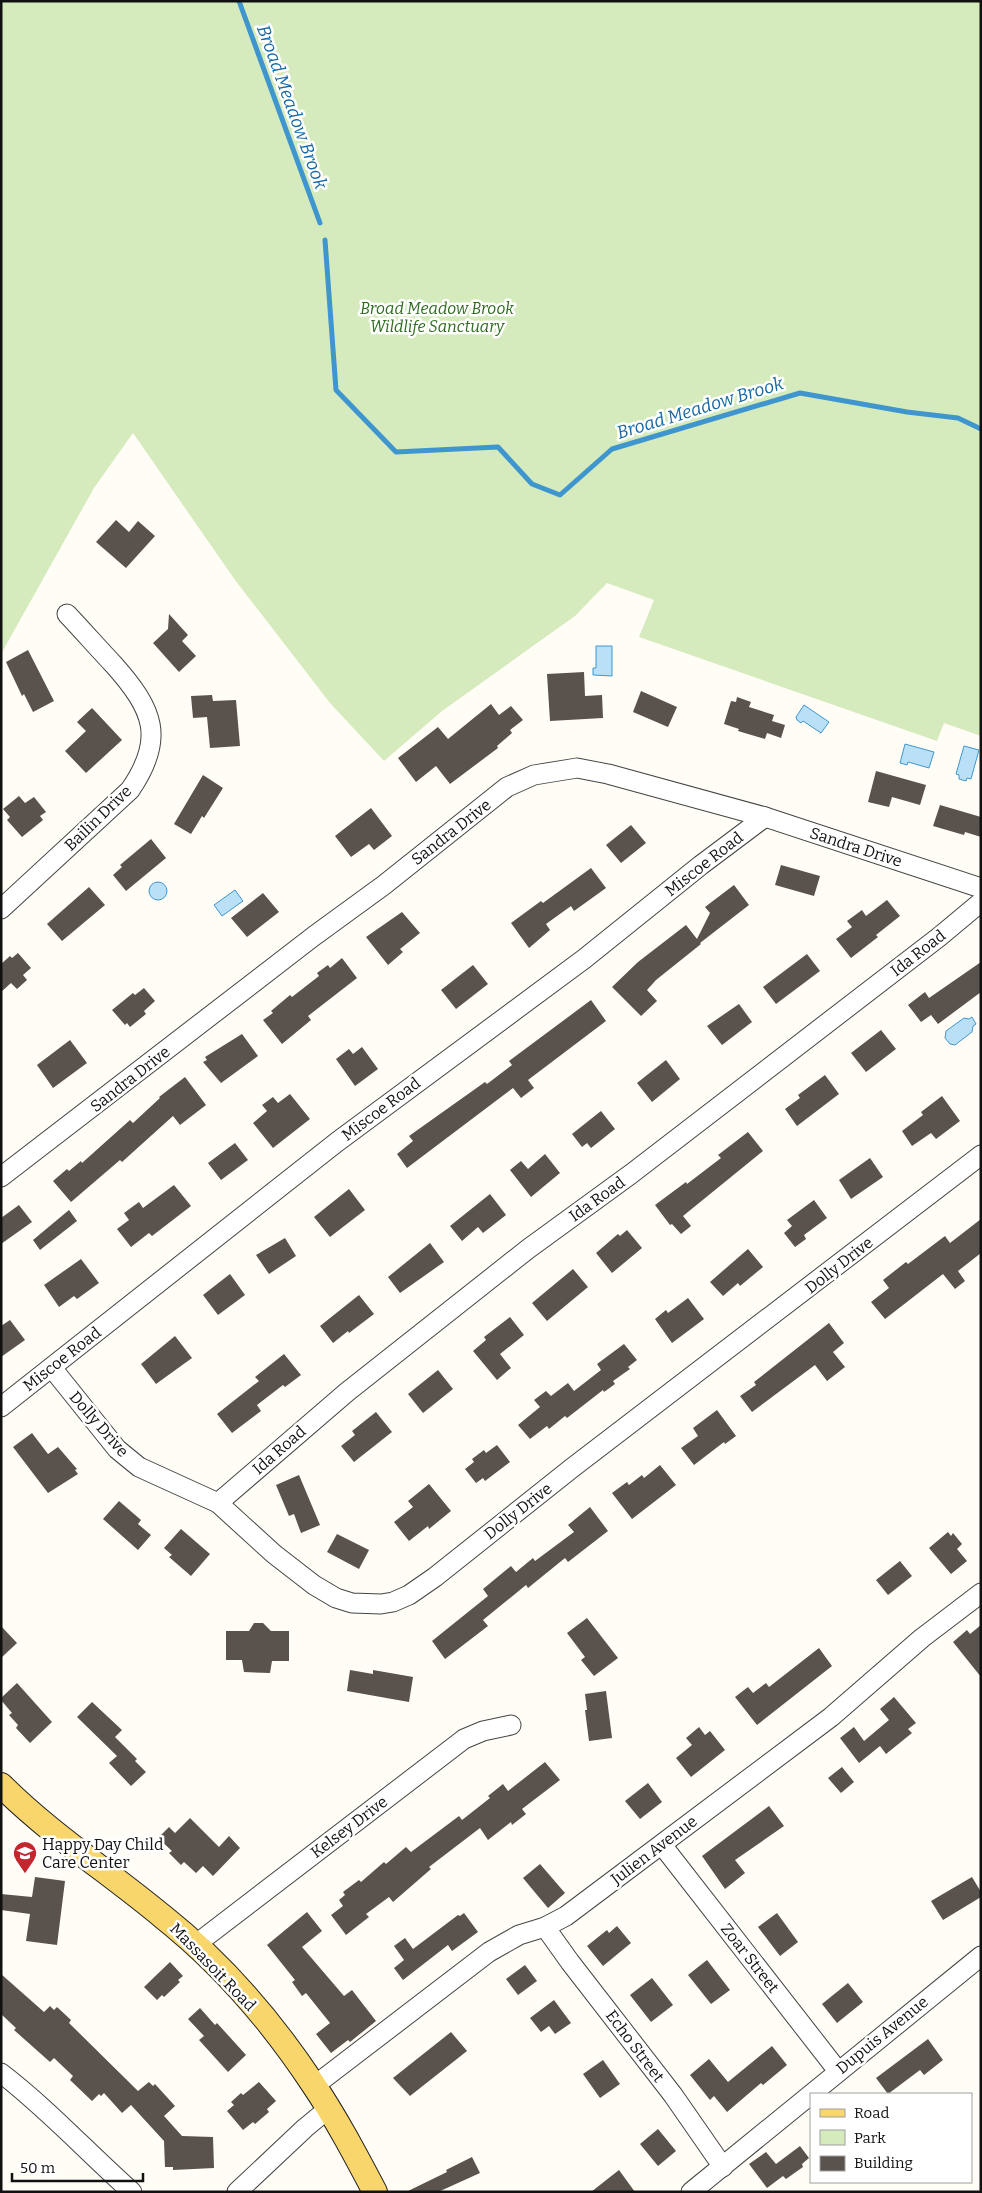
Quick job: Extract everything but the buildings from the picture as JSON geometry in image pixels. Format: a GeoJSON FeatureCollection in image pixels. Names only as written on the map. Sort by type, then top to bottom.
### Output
{"type":"FeatureCollection","features":[{"type":"Feature","properties":{"kind":"main road","name":"Massasoit Road"},"geometry":{"type":"LineString","coordinates":[[3,1790],[162,1916],[195,1945],[234,1985],[285,2045],[314,2086],[376,2192]]}},
{"type":"Feature","properties":{"kind":"street","name":"Bailin Drive"},"geometry":{"type":"LineString","coordinates":[[1,909],[130,790],[142,773],[147,760],[151,733],[145,705],[130,683],[67,614]]}},
{"type":"Feature","properties":{"kind":"street","name":"Sandra Drive"},"geometry":{"type":"LineString","coordinates":[[1,1177],[384,884],[507,787],[543,773],[577,768],[608,774],[765,817],[981,888]]}},
{"type":"Feature","properties":{"kind":"street","name":"Miscoe Road"},"geometry":{"type":"LineString","coordinates":[[1,1406],[52,1368],[337,1142],[584,959],[701,865],[765,817]]}},
{"type":"Feature","properties":{"kind":"street","name":"Ida Road"},"geometry":{"type":"LineString","coordinates":[[218,1504],[268,1458],[353,1387],[528,1249],[631,1174],[939,937],[981,902]]}},
{"type":"Feature","properties":{"kind":"street","name":"Dolly Drive"},"geometry":{"type":"LineString","coordinates":[[52,1368],[117,1449],[139,1467],[218,1504],[274,1554],[314,1585],[336,1598],[352,1603],[381,1604],[409,1595],[981,1155]]}},
{"type":"Feature","properties":{"kind":"street","name":"Julien Avenue"},"geometry":{"type":"LineString","coordinates":[[314,2086],[489,1952],[518,1935],[545,1927],[566,1916],[831,1716],[922,1638],[981,1593]]}},
{"type":"Feature","properties":{"kind":"street","name":"Kelsey Drive"},"geometry":{"type":"LineString","coordinates":[[195,1945],[464,1739],[472,1734],[511,1725]]}},
{"type":"Feature","properties":{"kind":"street","name":"Zoar Street"},"geometry":{"type":"LineString","coordinates":[[662,1845],[838,2071]]}},
{"type":"Feature","properties":{"kind":"street","name":"Echo Street"},"geometry":{"type":"LineString","coordinates":[[545,1927],[673,2095],[722,2167]]}},
{"type":"Feature","properties":{"kind":"street","name":"Dupuis Avenue"},"geometry":{"type":"LineString","coordinates":[[811,2093],[981,1956]]}},
{"type":"Feature","properties":{"kind":"street"},"geometry":{"type":"LineString","coordinates":[[1,2073],[60,2124],[99,2163],[132,2192]]}},
{"type":"Feature","properties":{"kind":"street","name":"Dupuis Avenue"},"geometry":{"type":"LineString","coordinates":[[691,2192],[810,2094]]}},
{"type":"Feature","properties":{"kind":"street"},"geometry":{"type":"LineString","coordinates":[[237,2192],[328,2109]]}},
{"type":"Feature","properties":{"kind":"green space","name":"Broad Meadow Brook Wildlife Sanctuary"},"geometry":{"type":"Polygon","coordinates":[[[1,1],[981,1],[981,736],[944,723],[937,741],[639,637],[654,600],[607,583],[575,616],[442,711],[384,761],[330,703],[235,580],[133,433],[94,488],[1,654],[1,1]]]}},
{"type":"Feature","properties":{"kind":"water"},"geometry":{"type":"Polygon","coordinates":[[[596,646],[612,646],[612,676],[593,675],[593,668],[596,668],[596,646]]]}},
{"type":"Feature","properties":{"kind":"water"},"geometry":{"type":"Polygon","coordinates":[[[804,705],[829,722],[821,733],[803,721],[801,723],[797,720],[796,717],[804,705]]]}},
{"type":"Feature","properties":{"kind":"water"},"geometry":{"type":"Polygon","coordinates":[[[905,744],[934,752],[929,768],[908,762],[907,765],[900,763],[905,744]]]}},
{"type":"Feature","properties":{"kind":"water"},"geometry":{"type":"Polygon","coordinates":[[[964,746],[979,750],[971,779],[967,778],[966,781],[959,779],[959,775],[956,774],[964,746]]]}},
{"type":"Feature","properties":{"kind":"water"},"geometry":{"type":"Polygon","coordinates":[[[154,882],[162,882],[167,887],[165,898],[154,900],[149,895],[149,887],[154,882]]]}},
{"type":"Feature","properties":{"kind":"water"},"geometry":{"type":"Polygon","coordinates":[[[235,890],[243,901],[222,916],[214,905],[235,890]]]}},
{"type":"Feature","properties":{"kind":"water"},"geometry":{"type":"Polygon","coordinates":[[[972,1017],[976,1024],[973,1026],[972,1032],[955,1045],[950,1044],[945,1038],[946,1031],[964,1018],[969,1019],[972,1017]]]}},
{"type":"Feature","properties":{"kind":"waterway","name":"Broad Meadow Brook"},"geometry":{"type":"LineString","coordinates":[[239,1],[320,223]]}},
{"type":"Feature","properties":{"kind":"waterway","name":"Broad Meadow Brook"},"geometry":{"type":"LineString","coordinates":[[325,240],[336,390],[396,452],[498,447],[532,484],[560,495],[612,449],[800,393],[907,412],[958,418],[981,429]]}},
{"type":"Feature","properties":{"kind":"place","name":"Happy Day Child Care Center"},"geometry":{"type":"Point","coordinates":[25,1874]}}]}
